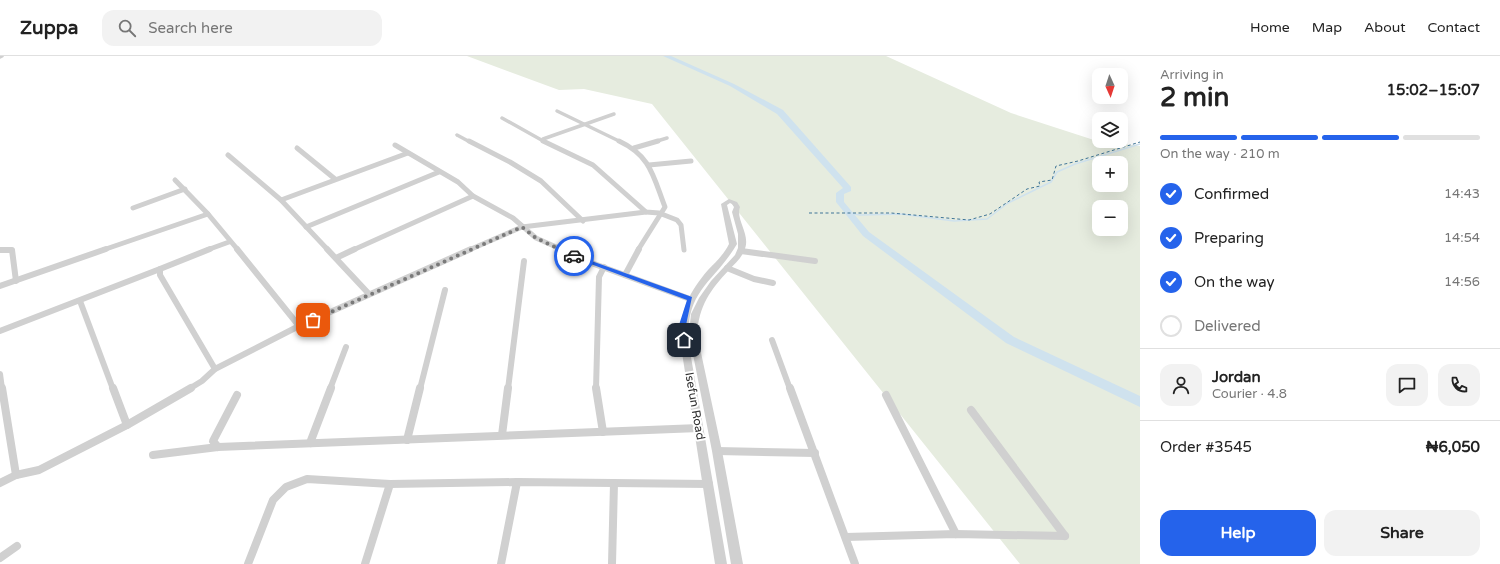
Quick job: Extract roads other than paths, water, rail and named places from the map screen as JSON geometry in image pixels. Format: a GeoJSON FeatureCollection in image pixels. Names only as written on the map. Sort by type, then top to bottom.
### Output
{"type":"FeatureCollection","features":[{"type":"Feature","properties":{"kind":"street"},"geometry":{"type":"LineString","coordinates":[[557,111],[634,148],[643,155],[649,165],[665,207],[659,214],[654,228],[631,260],[625,275]]}},
{"type":"Feature","properties":{"kind":"street"},"geometry":{"type":"LineString","coordinates":[[543,139],[614,114]]}},
{"type":"Feature","properties":{"kind":"street"},"geometry":{"type":"LineString","coordinates":[[502,118],[593,165],[646,212]]}},
{"type":"Feature","properties":{"kind":"street"},"geometry":{"type":"LineString","coordinates":[[457,135],[510,162],[541,181],[583,221]]}},
{"type":"Feature","properties":{"kind":"street"},"geometry":{"type":"LineString","coordinates":[[634,148],[667,138]]}},
{"type":"Feature","properties":{"kind":"street"},"geometry":{"type":"LineString","coordinates":[[395,145],[458,182],[473,196],[513,218],[536,238],[586,261],[690,299]]}},
{"type":"Feature","properties":{"kind":"street"},"geometry":{"type":"LineString","coordinates":[[297,148],[335,179]]}},
{"type":"Feature","properties":{"kind":"street"},"geometry":{"type":"LineString","coordinates":[[281,200],[408,153]]}},
{"type":"Feature","properties":{"kind":"street"},"geometry":{"type":"LineString","coordinates":[[228,156],[281,200],[369,294]]}},
{"type":"Feature","properties":{"kind":"street"},"geometry":{"type":"LineString","coordinates":[[649,165],[691,161]]}},
{"type":"Feature","properties":{"kind":"street"},"geometry":{"type":"LineString","coordinates":[[306,227],[439,172]]}},
{"type":"Feature","properties":{"kind":"street"},"geometry":{"type":"LineString","coordinates":[[175,180],[208,214],[229,242],[300,326]]}},
{"type":"Feature","properties":{"kind":"street"},"geometry":{"type":"LineString","coordinates":[[133,208],[185,189]]}},
{"type":"Feature","properties":{"kind":"street"},"geometry":{"type":"LineString","coordinates":[[336,258],[473,196]]}},
{"type":"Feature","properties":{"kind":"street","name":"Isefun Road"},"geometry":{"type":"LineString","coordinates":[[721,564],[709,484],[698,428],[683,325],[690,299],[707,275],[728,253],[733,244],[724,204],[727,202],[733,202],[737,207],[735,212],[743,241],[740,251],[727,268],[712,283],[697,306],[693,322],[693,334],[717,451],[737,564]]}},
{"type":"Feature","properties":{"kind":"street"},"geometry":{"type":"LineString","coordinates":[[0,483],[16,475],[38,470],[127,425],[202,381],[215,369],[300,326],[522,227],[583,221],[646,212],[659,214],[677,220],[681,225],[684,250]]}},
{"type":"Feature","properties":{"kind":"street"},"geometry":{"type":"LineString","coordinates":[[0,286],[208,214]]}},
{"type":"Feature","properties":{"kind":"street"},"geometry":{"type":"LineString","coordinates":[[0,331],[229,242]]}},
{"type":"Feature","properties":{"kind":"street"},"geometry":{"type":"LineString","coordinates":[[0,250],[12,250],[16,281]]}},
{"type":"Feature","properties":{"kind":"street"},"geometry":{"type":"LineString","coordinates":[[740,251],[815,261]]}},
{"type":"Feature","properties":{"kind":"street"},"geometry":{"type":"LineString","coordinates":[[502,436],[524,261]]}},
{"type":"Feature","properties":{"kind":"street"},"geometry":{"type":"LineString","coordinates":[[603,432],[596,391],[599,277],[604,267]]}},
{"type":"Feature","properties":{"kind":"street"},"geometry":{"type":"LineString","coordinates":[[727,268],[754,279],[773,283]]}},
{"type":"Feature","properties":{"kind":"street"},"geometry":{"type":"LineString","coordinates":[[160,269],[160,275],[215,369]]}},
{"type":"Feature","properties":{"kind":"street"},"geometry":{"type":"LineString","coordinates":[[407,440],[445,290]]}},
{"type":"Feature","properties":{"kind":"street"},"geometry":{"type":"LineString","coordinates":[[80,301],[127,425]]}},
{"type":"Feature","properties":{"kind":"street"},"geometry":{"type":"LineString","coordinates":[[772,340],[855,564]]}},
{"type":"Feature","properties":{"kind":"street"},"geometry":{"type":"LineString","coordinates":[[310,443],[346,347]]}},
{"type":"Feature","properties":{"kind":"street"},"geometry":{"type":"LineString","coordinates":[[689,370],[700,371]]}},
{"type":"Feature","properties":{"kind":"street"},"geometry":{"type":"LineString","coordinates":[[0,374],[16,475]]}},
{"type":"Feature","properties":{"kind":"street"},"geometry":{"type":"LineString","coordinates":[[218,447],[213,441],[237,395]]}},
{"type":"Feature","properties":{"kind":"street"},"geometry":{"type":"LineString","coordinates":[[886,395],[956,534]]}},
{"type":"Feature","properties":{"kind":"street"},"geometry":{"type":"LineString","coordinates":[[846,537],[956,534],[1065,536],[971,410]]}},
{"type":"Feature","properties":{"kind":"street"},"geometry":{"type":"LineString","coordinates":[[153,455],[218,447],[225,448],[310,443],[698,428]]}},
{"type":"Feature","properties":{"kind":"street"},"geometry":{"type":"LineString","coordinates":[[717,451],[814,454]]}},
{"type":"Feature","properties":{"kind":"street"},"geometry":{"type":"LineString","coordinates":[[248,564],[273,500],[286,487],[307,479],[390,484],[516,482],[709,484]]}},
{"type":"Feature","properties":{"kind":"street"},"geometry":{"type":"LineString","coordinates":[[501,564],[516,482]]}},
{"type":"Feature","properties":{"kind":"street"},"geometry":{"type":"LineString","coordinates":[[612,564],[614,483]]}},
{"type":"Feature","properties":{"kind":"street"},"geometry":{"type":"LineString","coordinates":[[365,564],[390,484]]}},
{"type":"Feature","properties":{"kind":"street"},"geometry":{"type":"LineString","coordinates":[[0,558],[17,546]]}},
{"type":"Feature","properties":{"kind":"waterway"},"geometry":{"type":"LineString","coordinates":[[666,56],[732,85],[780,112],[848,189],[840,193],[840,202],[866,234],[1010,340],[1140,402]]}},
{"type":"Feature","properties":{"kind":"waterway"},"geometry":{"type":"LineString","coordinates":[[848,213],[860,215],[901,214],[954,221],[987,219],[1008,203],[1051,182],[1057,172],[1075,164],[1140,144]]}}]}
